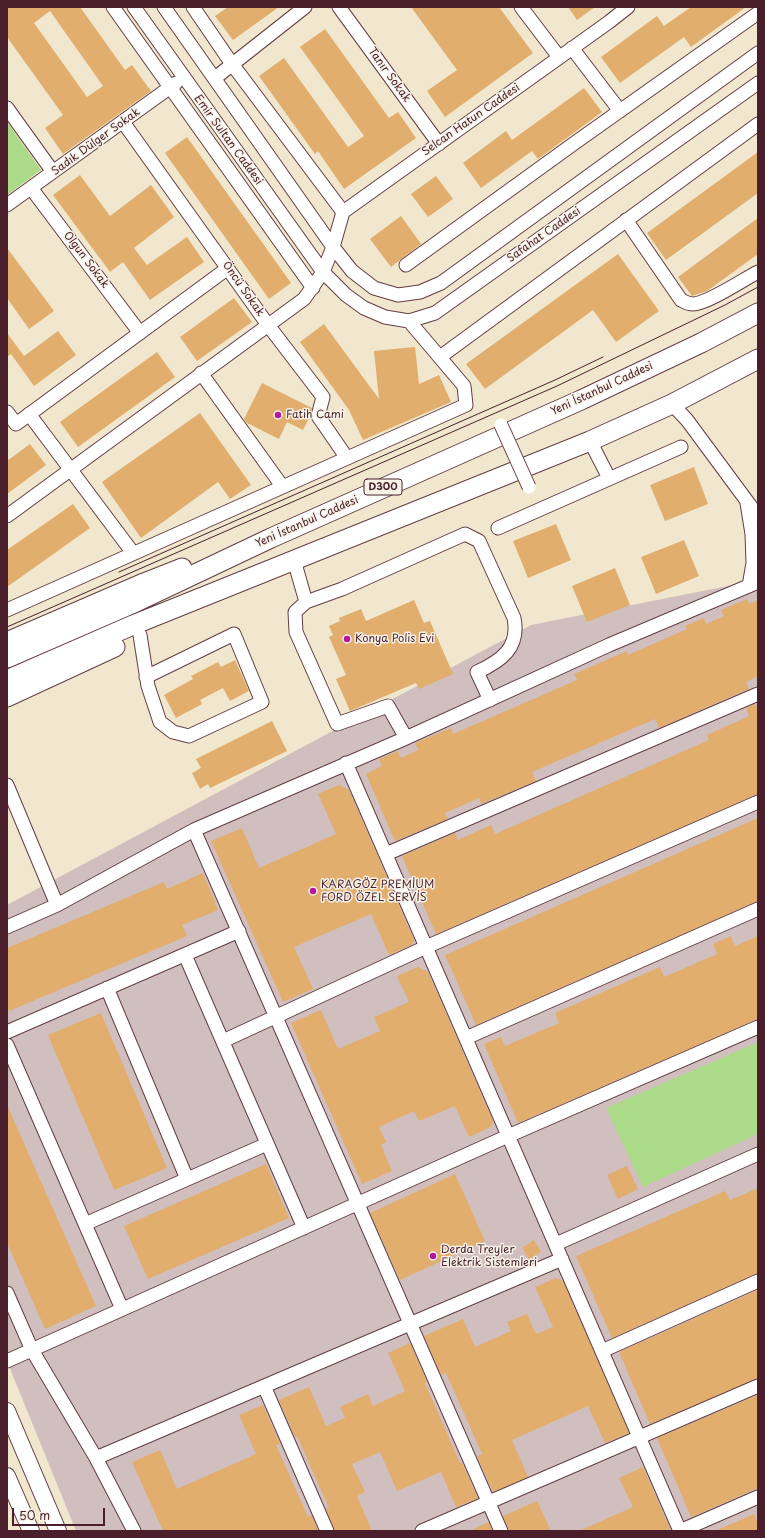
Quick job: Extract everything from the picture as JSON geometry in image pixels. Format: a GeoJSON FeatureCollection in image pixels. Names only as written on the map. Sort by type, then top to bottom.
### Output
{"type":"FeatureCollection","features":[{"type":"Feature","properties":{"kind":"highway","name":"Yeni İstanbul Caddesi"},"geometry":{"type":"LineString","coordinates":[[7,658],[136,602],[271,538],[580,400],[701,343],[758,313]]}},
{"type":"Feature","properties":{"kind":"highway"},"geometry":{"type":"LineString","coordinates":[[7,680],[206,595],[590,441],[672,404],[758,359]]}},
{"type":"Feature","properties":{"kind":"highway"},"geometry":{"type":"LineString","coordinates":[[7,642],[144,583],[212,557],[271,538]]}},
{"type":"Feature","properties":{"kind":"highway"},"geometry":{"type":"LineString","coordinates":[[7,697],[162,625],[184,612],[206,595]]}},
{"type":"Feature","properties":{"kind":"main road"},"geometry":{"type":"LineString","coordinates":[[7,1411],[58,1531]]}},
{"type":"Feature","properties":{"kind":"main road"},"geometry":{"type":"LineString","coordinates":[[7,1476],[31,1531]]}},
{"type":"Feature","properties":{"kind":"street"},"geometry":{"type":"LineString","coordinates":[[113,7],[313,288]]}},
{"type":"Feature","properties":{"kind":"street","name":"Emir Sultan Caddesi"},"geometry":{"type":"LineString","coordinates":[[134,7],[324,272]]}},
{"type":"Feature","properties":{"kind":"street"},"geometry":{"type":"LineString","coordinates":[[164,7],[333,247]]}},
{"type":"Feature","properties":{"kind":"street"},"geometry":{"type":"LineString","coordinates":[[7,516],[304,299],[324,272],[343,212],[232,64],[193,7]]}},
{"type":"Feature","properties":{"kind":"street"},"geometry":{"type":"LineString","coordinates":[[215,78],[305,7]]}},
{"type":"Feature","properties":{"kind":"street","name":"Tanır Sokak"},"geometry":{"type":"LineString","coordinates":[[339,7],[438,144]]}},
{"type":"Feature","properties":{"kind":"street"},"geometry":{"type":"LineString","coordinates":[[521,7],[559,58]]}},
{"type":"Feature","properties":{"kind":"street","name":"Selcan Hatun Caddesi"},"geometry":{"type":"LineString","coordinates":[[343,212],[628,7]]}},
{"type":"Feature","properties":{"kind":"street"},"geometry":{"type":"LineString","coordinates":[[406,266],[620,110],[758,13]]}},
{"type":"Feature","properties":{"kind":"street"},"geometry":{"type":"LineString","coordinates":[[572,48],[620,110]]}},
{"type":"Feature","properties":{"kind":"street","name":"Safahat Caddesi"},"geometry":{"type":"LineString","coordinates":[[333,247],[352,271],[374,288],[398,295],[420,292],[441,283],[758,52]]}},
{"type":"Feature","properties":{"kind":"street","name":"Sadık Dülger Sokak"},"geometry":{"type":"LineString","coordinates":[[7,205],[124,122],[184,77]]}},
{"type":"Feature","properties":{"kind":"street","name":"Safahat Caddesi"},"geometry":{"type":"LineString","coordinates":[[324,272],[346,295],[364,308],[385,317],[409,321],[435,313],[758,83]]}},
{"type":"Feature","properties":{"kind":"street"},"geometry":{"type":"LineString","coordinates":[[7,108],[53,172]]}},
{"type":"Feature","properties":{"kind":"street","name":"Öncü Sokak"},"geometry":{"type":"LineString","coordinates":[[124,122],[268,325],[323,397],[318,416],[347,458]]}},
{"type":"Feature","properties":{"kind":"street"},"geometry":{"type":"LineString","coordinates":[[440,357],[758,124]]}},
{"type":"Feature","properties":{"kind":"street","name":"Olgun Sokak"},"geometry":{"type":"LineString","coordinates":[[31,188],[140,333]]}},
{"type":"Feature","properties":{"kind":"street"},"geometry":{"type":"LineString","coordinates":[[626,220],[681,300],[687,304],[705,301],[758,272]]}},
{"type":"Feature","properties":{"kind":"street"},"geometry":{"type":"LineString","coordinates":[[7,412],[16,424],[228,268]]}},
{"type":"Feature","properties":{"kind":"street"},"geometry":{"type":"LineString","coordinates":[[7,610],[466,405],[464,386],[409,321]]}},
{"type":"Feature","properties":{"kind":"street"},"geometry":{"type":"LineString","coordinates":[[201,374],[282,486]]}},
{"type":"Feature","properties":{"kind":"street"},"geometry":{"type":"LineString","coordinates":[[672,404],[687,420],[758,516]]}},
{"type":"Feature","properties":{"kind":"street"},"geometry":{"type":"LineString","coordinates":[[29,414],[133,553]]}},
{"type":"Feature","properties":{"kind":"street"},"geometry":{"type":"LineString","coordinates":[[501,425],[529,488]]}},
{"type":"Feature","properties":{"kind":"street"},"geometry":{"type":"LineString","coordinates":[[590,441],[609,478]]}},
{"type":"Feature","properties":{"kind":"street"},"geometry":{"type":"LineString","coordinates":[[498,528],[681,446]]}},
{"type":"Feature","properties":{"kind":"street"},"geometry":{"type":"LineString","coordinates":[[7,927],[57,905],[194,830],[406,738],[610,645],[753,584],[752,534],[746,501]]}},
{"type":"Feature","properties":{"kind":"street"},"geometry":{"type":"LineString","coordinates":[[406,738],[388,706],[337,724],[296,632],[295,612],[306,602],[342,589],[465,534],[472,536],[479,541],[514,618],[516,630],[513,643],[507,653],[493,664],[477,672],[490,700]]}},
{"type":"Feature","properties":{"kind":"street"},"geometry":{"type":"LineString","coordinates":[[294,560],[306,602]]}},
{"type":"Feature","properties":{"kind":"street"},"geometry":{"type":"LineString","coordinates":[[140,635],[146,677],[160,722],[173,732],[189,736],[262,702],[234,634],[146,677]]}},
{"type":"Feature","properties":{"kind":"street"},"geometry":{"type":"LineString","coordinates":[[386,854],[758,694]]}},
{"type":"Feature","properties":{"kind":"street"},"geometry":{"type":"LineString","coordinates":[[346,763],[680,1531],[758,1497]]}},
{"type":"Feature","properties":{"kind":"street"},"geometry":{"type":"LineString","coordinates":[[7,785],[57,905]]}},
{"type":"Feature","properties":{"kind":"street"},"geometry":{"type":"LineString","coordinates":[[222,1041],[426,947],[758,802]]}},
{"type":"Feature","properties":{"kind":"street"},"geometry":{"type":"LineString","coordinates":[[194,830],[502,1531]]}},
{"type":"Feature","properties":{"kind":"street"},"geometry":{"type":"LineString","coordinates":[[466,1038],[758,909]]}},
{"type":"Feature","properties":{"kind":"street"},"geometry":{"type":"LineString","coordinates":[[7,1032],[239,931]]}},
{"type":"Feature","properties":{"kind":"street"},"geometry":{"type":"LineString","coordinates":[[185,955],[304,1228]]}},
{"type":"Feature","properties":{"kind":"street"},"geometry":{"type":"LineString","coordinates":[[107,988],[187,1179]]}},
{"type":"Feature","properties":{"kind":"street"},"geometry":{"type":"LineString","coordinates":[[7,1361],[508,1136],[758,1027]]}},
{"type":"Feature","properties":{"kind":"street"},"geometry":{"type":"LineString","coordinates":[[7,1045],[122,1309]]}},
{"type":"Feature","properties":{"kind":"street"},"geometry":{"type":"LineString","coordinates":[[85,1224],[267,1144]]}},
{"type":"Feature","properties":{"kind":"street"},"geometry":{"type":"LineString","coordinates":[[556,1244],[758,1154]]}},
{"type":"Feature","properties":{"kind":"street"},"geometry":{"type":"LineString","coordinates":[[96,1458],[562,1258]]}},
{"type":"Feature","properties":{"kind":"street"},"geometry":{"type":"LineString","coordinates":[[602,1351],[758,1281]]}},
{"type":"Feature","properties":{"kind":"street"},"geometry":{"type":"LineString","coordinates":[[7,1293],[32,1350],[96,1458],[134,1531]]}},
{"type":"Feature","properties":{"kind":"street"},"geometry":{"type":"LineString","coordinates":[[264,1386],[327,1531]]}},
{"type":"Feature","properties":{"kind":"street"},"geometry":{"type":"LineString","coordinates":[[422,1531],[758,1386]]}},
{"type":"Feature","properties":{"kind":"shaded area"},"geometry":{"type":"Polygon","coordinates":[[[758,580],[758,1531],[76,1531],[7,1361],[7,905],[531,625],[758,580]]]}},
{"type":"Feature","properties":{"kind":"green space"},"geometry":{"type":"Polygon","coordinates":[[[7,122],[41,170],[7,195],[7,122]]]}},
{"type":"Feature","properties":{"kind":"green space"},"geometry":{"type":"Polygon","coordinates":[[[758,1042],[758,1134],[643,1187],[606,1108],[758,1042]]]}},
{"type":"Feature","properties":{"kind":"building"},"geometry":{"type":"Polygon","coordinates":[[[7,7],[80,7],[125,70],[132,65],[151,91],[63,154],[45,128],[63,115],[7,37],[7,7]],[[50,11],[34,23],[87,97],[103,86],[50,11]]]}},
{"type":"Feature","properties":{"kind":"building"},"geometry":{"type":"Polygon","coordinates":[[[228,7],[279,7],[233,40],[215,16],[228,7]]]}},
{"type":"Feature","properties":{"kind":"building"},"geometry":{"type":"Polygon","coordinates":[[[411,7],[499,7],[533,53],[445,117],[427,91],[457,70],[411,7]]]}},
{"type":"Feature","properties":{"kind":"building"},"geometry":{"type":"Polygon","coordinates":[[[568,7],[595,7],[577,20],[568,7]]]}},
{"type":"Feature","properties":{"kind":"building"},"geometry":{"type":"Polygon","coordinates":[[[691,7],[746,7],[691,47],[684,37],[620,83],[601,57],[657,16],[664,26],[691,7]]]}},
{"type":"Feature","properties":{"kind":"building"},"geometry":{"type":"Polygon","coordinates":[[[325,29],[389,118],[398,112],[416,138],[344,189],[318,151],[315,154],[259,76],[284,58],[348,147],[364,136],[300,47],[325,29]]]}},
{"type":"Feature","properties":{"kind":"building"},"geometry":{"type":"Polygon","coordinates":[[[584,88],[602,112],[538,159],[532,151],[481,188],[463,163],[506,131],[512,140],[584,88]]]}},
{"type":"Feature","properties":{"kind":"building"},"geometry":{"type":"Polygon","coordinates":[[[187,137],[291,283],[269,299],[165,153],[187,137]]]}},
{"type":"Feature","properties":{"kind":"building"},"geometry":{"type":"Polygon","coordinates":[[[758,152],[758,193],[666,260],[647,233],[758,152]]]}},
{"type":"Feature","properties":{"kind":"building"},"geometry":{"type":"Polygon","coordinates":[[[80,175],[110,216],[151,185],[174,217],[134,248],[147,265],[187,237],[204,262],[150,300],[123,262],[110,272],[53,195],[80,175]]]}},
{"type":"Feature","properties":{"kind":"building"},"geometry":{"type":"Polygon","coordinates":[[[436,176],[453,199],[428,217],[411,194],[436,176]]]}},
{"type":"Feature","properties":{"kind":"building"},"geometry":{"type":"Polygon","coordinates":[[[401,216],[421,244],[391,267],[370,239],[401,216]]]}},
{"type":"Feature","properties":{"kind":"building"},"geometry":{"type":"Polygon","coordinates":[[[758,218],[758,254],[707,291],[692,296],[678,277],[758,218]]]}},
{"type":"Feature","properties":{"kind":"building"},"geometry":{"type":"Polygon","coordinates":[[[7,248],[54,311],[29,329],[7,298],[7,248]]]}},
{"type":"Feature","properties":{"kind":"building"},"geometry":{"type":"Polygon","coordinates":[[[618,254],[659,311],[616,342],[593,310],[485,389],[466,364],[618,254]]]}},
{"type":"Feature","properties":{"kind":"building"},"geometry":{"type":"Polygon","coordinates":[[[234,298],[252,322],[197,361],[180,337],[234,298]]]}},
{"type":"Feature","properties":{"kind":"building"},"geometry":{"type":"Polygon","coordinates":[[[324,324],[379,399],[374,351],[415,347],[419,384],[439,375],[451,402],[363,440],[349,410],[300,342],[324,324]]]}},
{"type":"Feature","properties":{"kind":"building"},"geometry":{"type":"Polygon","coordinates":[[[58,331],[76,355],[34,386],[11,354],[7,357],[7,333],[24,356],[58,331]]]}},
{"type":"Feature","properties":{"kind":"building"},"geometry":{"type":"Polygon","coordinates":[[[157,352],[175,377],[78,447],[60,422],[157,352]]]}},
{"type":"Feature","properties":{"kind":"building","name":"Fatih Cami"},"geometry":{"type":"Polygon","coordinates":[[[262,383],[312,408],[303,430],[287,422],[279,439],[247,423],[244,419],[262,383]]]}},
{"type":"Feature","properties":{"kind":"building"},"geometry":{"type":"Polygon","coordinates":[[[200,413],[251,485],[230,499],[218,482],[141,538],[102,482],[200,413]]]}},
{"type":"Feature","properties":{"kind":"building"},"geometry":{"type":"Polygon","coordinates":[[[30,444],[46,465],[7,494],[7,461],[30,444]]]}},
{"type":"Feature","properties":{"kind":"building"},"geometry":{"type":"Polygon","coordinates":[[[694,467],[708,504],[665,521],[650,485],[694,467]]]}},
{"type":"Feature","properties":{"kind":"building"},"geometry":{"type":"Polygon","coordinates":[[[73,504],[90,528],[7,587],[7,550],[73,504]]]}},
{"type":"Feature","properties":{"kind":"building"},"geometry":{"type":"Polygon","coordinates":[[[556,524],[571,560],[528,578],[513,541],[556,524]]]}},
{"type":"Feature","properties":{"kind":"building"},"geometry":{"type":"Polygon","coordinates":[[[684,540],[699,576],[656,594],[641,557],[684,540]]]}},
{"type":"Feature","properties":{"kind":"building"},"geometry":{"type":"Polygon","coordinates":[[[615,568],[630,605],[587,622],[572,586],[615,568]]]}},
{"type":"Feature","properties":{"kind":"building"},"geometry":{"type":"Polygon","coordinates":[[[747,599],[749,604],[758,600],[758,676],[746,682],[749,689],[659,728],[655,719],[532,772],[536,781],[481,804],[479,798],[445,813],[448,819],[395,841],[366,774],[382,766],[379,759],[398,751],[401,758],[418,750],[415,743],[451,728],[453,734],[577,680],[574,674],[627,651],[628,655],[687,629],[685,626],[704,618],[706,624],[724,616],[721,610],[747,599]]]}},
{"type":"Feature","properties":{"kind":"building"},"geometry":{"type":"Polygon","coordinates":[[[414,600],[424,623],[430,621],[453,674],[419,689],[416,683],[350,711],[336,679],[346,675],[329,637],[333,635],[329,626],[340,621],[339,618],[361,609],[366,621],[414,600]]]}},
{"type":"Feature","properties":{"kind":"building"},"geometry":{"type":"Polygon","coordinates":[[[235,660],[249,691],[230,701],[223,688],[200,700],[202,704],[176,718],[164,695],[193,679],[191,676],[218,662],[221,667],[235,660]]]}},
{"type":"Feature","properties":{"kind":"building"},"geometry":{"type":"Polygon","coordinates":[[[755,704],[758,710],[758,794],[436,934],[402,856],[455,833],[458,840],[491,825],[495,834],[709,740],[707,735],[749,716],[746,708],[755,704]]]}},
{"type":"Feature","properties":{"kind":"building"},"geometry":{"type":"Polygon","coordinates":[[[272,721],[287,751],[210,788],[208,784],[200,789],[192,773],[201,768],[196,759],[272,721]]]}},
{"type":"Feature","properties":{"kind":"building","name":"KARAGÖZ PREMİUM FORD ÖZEL SERVİS"},"geometry":{"type":"Polygon","coordinates":[[[339,785],[349,790],[414,940],[412,945],[389,955],[371,914],[294,947],[313,989],[283,1002],[211,841],[242,828],[259,868],[336,834],[318,794],[339,785]]]}},
{"type":"Feature","properties":{"kind":"building"},"geometry":{"type":"Polygon","coordinates":[[[758,818],[758,901],[476,1025],[445,955],[758,818]]]}},
{"type":"Feature","properties":{"kind":"building"},"geometry":{"type":"Polygon","coordinates":[[[203,873],[218,910],[182,925],[187,936],[9,1011],[7,1005],[7,948],[164,882],[167,889],[203,873]]]}},
{"type":"Feature","properties":{"kind":"building"},"geometry":{"type":"Polygon","coordinates":[[[731,936],[735,946],[758,936],[758,1019],[518,1123],[484,1044],[501,1037],[505,1046],[559,1023],[555,1013],[660,967],[664,977],[717,954],[713,944],[731,936]]]}},
{"type":"Feature","properties":{"kind":"building"},"geometry":{"type":"Polygon","coordinates":[[[418,967],[428,972],[493,1121],[491,1127],[469,1137],[455,1106],[419,1121],[414,1111],[379,1127],[386,1142],[381,1145],[392,1171],[362,1184],[291,1023],[321,1010],[338,1049],[380,1031],[374,1017],[409,1002],[397,976],[418,967]]]}},
{"type":"Feature","properties":{"kind":"building"},"geometry":{"type":"Polygon","coordinates":[[[101,1013],[167,1168],[114,1190],[48,1035],[101,1013]]]}},
{"type":"Feature","properties":{"kind":"building"},"geometry":{"type":"Polygon","coordinates":[[[7,1105],[96,1306],[45,1329],[7,1243],[7,1105]]]}},
{"type":"Feature","properties":{"kind":"building"},"geometry":{"type":"Polygon","coordinates":[[[266,1164],[289,1218],[148,1279],[124,1226],[266,1164]]]}},
{"type":"Feature","properties":{"kind":"building"},"geometry":{"type":"Polygon","coordinates":[[[627,1166],[638,1189],[618,1199],[607,1175],[627,1166]]]}},
{"type":"Feature","properties":{"kind":"building"},"geometry":{"type":"Polygon","coordinates":[[[455,1174],[485,1241],[400,1280],[370,1213],[455,1174]]]}},
{"type":"Feature","properties":{"kind":"building"},"geometry":{"type":"Polygon","coordinates":[[[758,1188],[758,1273],[612,1338],[576,1256],[725,1191],[730,1200],[758,1188]]]}},
{"type":"Feature","properties":{"kind":"building"},"geometry":{"type":"Polygon","coordinates":[[[534,1240],[541,1252],[529,1259],[522,1248],[534,1240]]]}},
{"type":"Feature","properties":{"kind":"building"},"geometry":{"type":"Polygon","coordinates":[[[556,1278],[563,1281],[629,1433],[605,1443],[588,1406],[512,1440],[528,1477],[493,1492],[477,1456],[482,1454],[446,1373],[441,1375],[424,1336],[463,1319],[475,1347],[511,1331],[507,1322],[527,1314],[536,1334],[553,1327],[535,1287],[556,1278]]]}},
{"type":"Feature","properties":{"kind":"building"},"geometry":{"type":"Polygon","coordinates":[[[758,1290],[758,1378],[650,1424],[619,1352],[758,1290]]]}},
{"type":"Feature","properties":{"kind":"building"},"geometry":{"type":"Polygon","coordinates":[[[410,1343],[427,1382],[425,1383],[460,1463],[462,1463],[478,1498],[456,1507],[441,1472],[397,1491],[380,1452],[352,1464],[365,1492],[357,1496],[372,1531],[335,1531],[326,1509],[329,1508],[297,1436],[295,1437],[279,1400],[309,1387],[326,1426],[345,1418],[340,1407],[368,1394],[373,1406],[405,1391],[388,1353],[410,1343]]]}},
{"type":"Feature","properties":{"kind":"building"},"geometry":{"type":"Polygon","coordinates":[[[758,1395],[758,1488],[691,1517],[657,1438],[758,1395]]]}},
{"type":"Feature","properties":{"kind":"building"},"geometry":{"type":"Polygon","coordinates":[[[263,1405],[280,1444],[276,1445],[308,1517],[312,1515],[318,1531],[163,1531],[132,1462],[160,1450],[177,1489],[256,1454],[239,1415],[263,1405]]]}},
{"type":"Feature","properties":{"kind":"building"},"geometry":{"type":"Polygon","coordinates":[[[643,1467],[671,1531],[579,1531],[633,1507],[619,1478],[643,1467]]]}},
{"type":"Feature","properties":{"kind":"building"},"geometry":{"type":"Polygon","coordinates":[[[537,1501],[551,1531],[509,1531],[503,1516],[537,1501]]]}},
{"type":"Feature","properties":{"kind":"building"},"geometry":{"type":"Polygon","coordinates":[[[754,1514],[758,1524],[758,1531],[715,1531],[754,1514]]]}},
{"type":"Feature","properties":{"kind":"building"},"geometry":{"type":"Polygon","coordinates":[[[489,1522],[492,1531],[469,1531],[489,1522]]]}},
{"type":"Feature","properties":{"kind":"tram line"},"geometry":{"type":"LineString","coordinates":[[7,627],[557,386],[725,305],[758,287]]}},
{"type":"Feature","properties":{"kind":"tram line"},"geometry":{"type":"LineString","coordinates":[[119,572],[555,380],[603,357]]}},
{"type":"Feature","properties":{"kind":"place","name":"Fatih Cami"},"geometry":{"type":"Point","coordinates":[278,415]}},
{"type":"Feature","properties":{"kind":"place","name":"Konya Polis Evi"},"geometry":{"type":"Point","coordinates":[347,639]}},
{"type":"Feature","properties":{"kind":"place","name":"KARAGÖZ PREMİUM FORD ÖZEL SERVİS"},"geometry":{"type":"Point","coordinates":[313,891]}},
{"type":"Feature","properties":{"kind":"place","name":"Derda Treyler Elektrik Sistemleri"},"geometry":{"type":"Point","coordinates":[433,1256]}}]}
